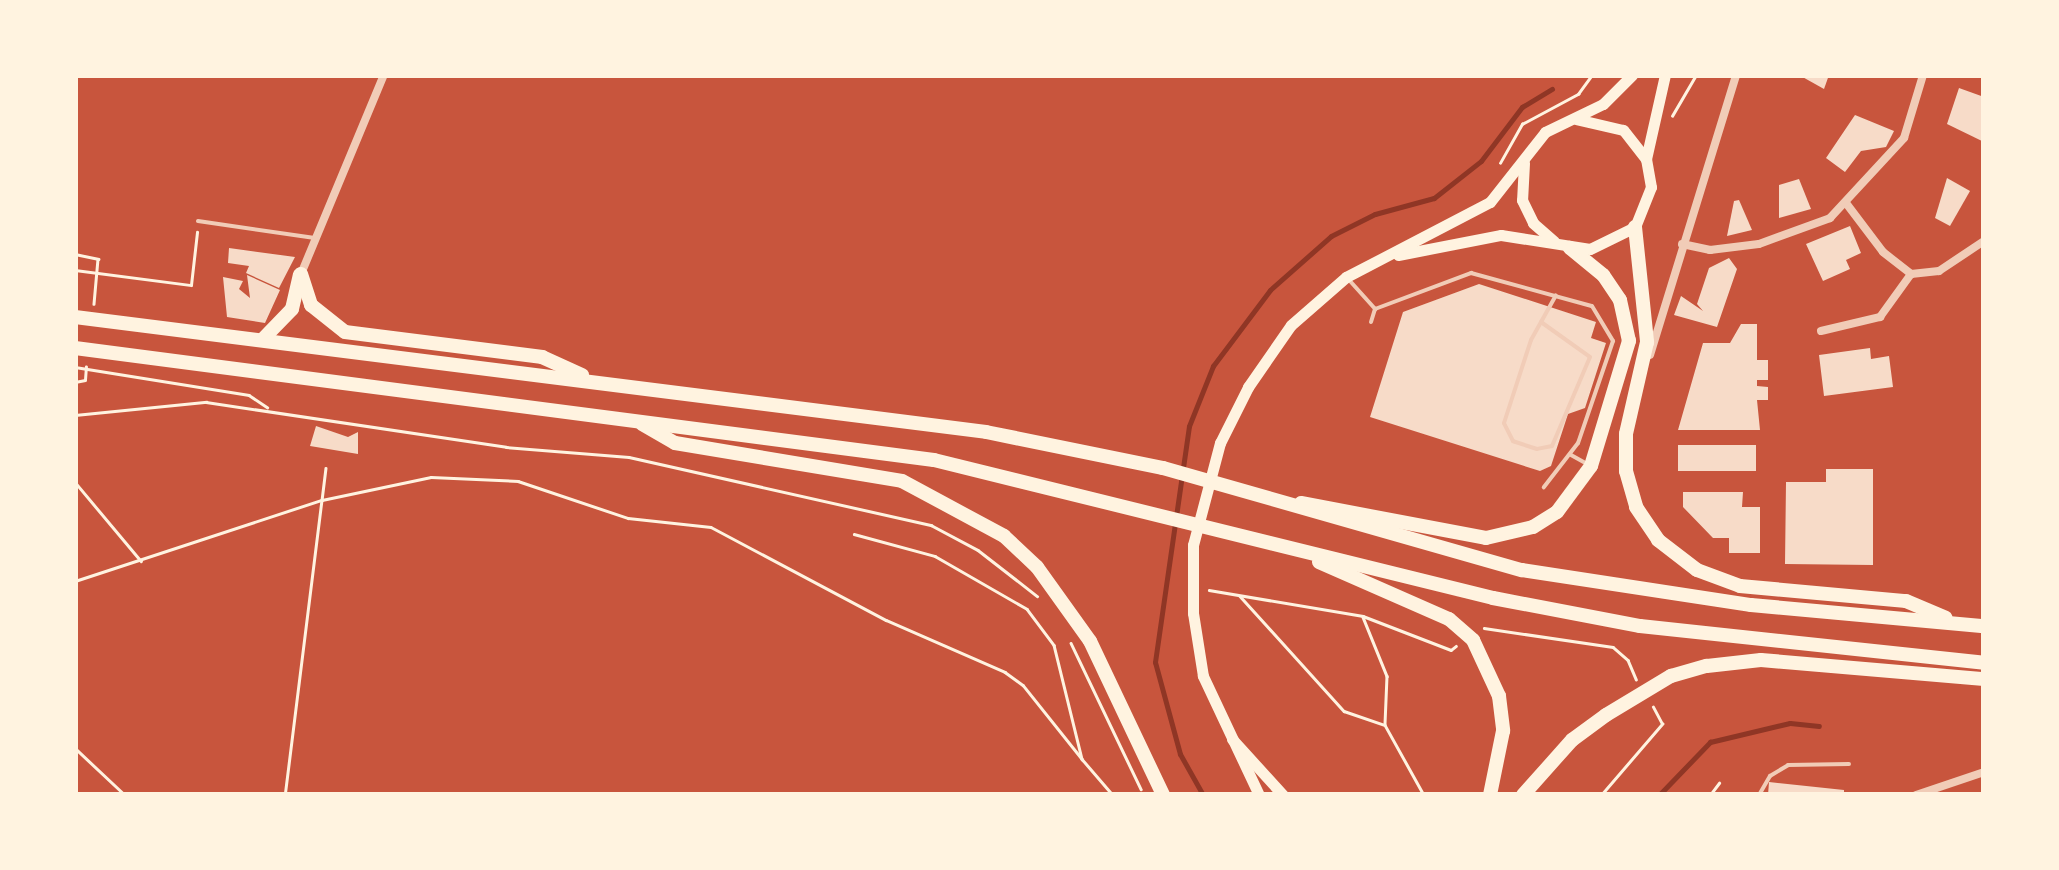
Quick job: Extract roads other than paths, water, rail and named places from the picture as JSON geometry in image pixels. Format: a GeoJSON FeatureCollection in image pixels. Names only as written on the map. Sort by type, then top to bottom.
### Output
{"type":"FeatureCollection","features":[{"type":"Feature","properties":{"kind":"highway"},"geometry":{"type":"LineString","coordinates":[[1635,227],[1636,286],[1646,318],[1640,383],[1626,434],[1626,471],[1636,507],[1658,540],[1697,570],[1740,586],[1906,601],[1960,624]]}},
{"type":"Feature","properties":{"kind":"highway"},"geometry":{"type":"LineString","coordinates":[[1259,496],[1360,510],[1486,538],[1533,528],[1557,512],[1591,466],[1626,368],[1628,320],[1604,275],[1570,248]]}},
{"type":"Feature","properties":{"kind":"highway"},"geometry":{"type":"LineString","coordinates":[[262,340],[292,309],[301,274]]}},
{"type":"Feature","properties":{"kind":"highway"},"geometry":{"type":"LineString","coordinates":[[301,274],[311,305],[346,332],[542,357],[596,382]]}},
{"type":"Feature","properties":{"kind":"highway"},"geometry":{"type":"LineString","coordinates":[[75,316],[986,432],[1163,468],[1522,570],[1752,605],[1984,626]]}},
{"type":"Feature","properties":{"kind":"highway"},"geometry":{"type":"LineString","coordinates":[[75,348],[934,460],[1157,512],[1306,554],[1640,626],[1984,663]]}},
{"type":"Feature","properties":{"kind":"highway"},"geometry":{"type":"LineString","coordinates":[[633,419],[676,443],[902,481],[1004,536],[1037,567],[1090,641],[1164,795]]}},
{"type":"Feature","properties":{"kind":"highway"},"geometry":{"type":"LineString","coordinates":[[1306,554],[1357,584],[1412,601],[1474,634],[1499,696],[1502,731],[1490,795]]}},
{"type":"Feature","properties":{"kind":"highway"},"geometry":{"type":"LineString","coordinates":[[1523,795],[1606,715],[1671,676],[1707,666],[1761,660],[1984,680]]}},
{"type":"Feature","properties":{"kind":"main road"},"geometry":{"type":"LineString","coordinates":[[1259,795],[1222,727],[1202,676],[1193,588],[1193,546],[1220,443],[1248,387],[1292,325],[1346,278],[1490,202],[1545,132],[1603,104],[1632,75]]}},
{"type":"Feature","properties":{"kind":"main road"},"geometry":{"type":"LineString","coordinates":[[1525,158],[1522,200],[1533,223],[1554,241],[1570,248],[1614,243],[1635,227],[1651,187],[1646,159],[1653,110],[1665,75]]}},
{"type":"Feature","properties":{"kind":"main road"},"geometry":{"type":"LineString","coordinates":[[1575,118],[1623,130],[1646,159]]}},
{"type":"Feature","properties":{"kind":"main road"},"geometry":{"type":"LineString","coordinates":[[1384,259],[1477,236],[1554,241]]}},
{"type":"Feature","properties":{"kind":"main road"},"geometry":{"type":"LineString","coordinates":[[1222,727],[1283,795]]}},
{"type":"Feature","properties":{"kind":"street"},"geometry":{"type":"LineString","coordinates":[[301,274],[384,75]]}},
{"type":"Feature","properties":{"kind":"street"},"geometry":{"type":"LineString","coordinates":[[1640,383],[1736,75]]}},
{"type":"Feature","properties":{"kind":"street"},"geometry":{"type":"LineString","coordinates":[[1682,244],[1710,250],[1759,244],[1806,229],[1846,203],[1904,138],[1923,75]]}},
{"type":"Feature","properties":{"kind":"street"},"geometry":{"type":"LineString","coordinates":[[1846,203],[1883,252],[1911,274],[1939,271],[1984,241]]}},
{"type":"Feature","properties":{"kind":"street"},"geometry":{"type":"LineString","coordinates":[[1821,331],[1880,317],[1911,274]]}},
{"type":"Feature","properties":{"kind":"street"},"geometry":{"type":"LineString","coordinates":[[1916,795],[1984,772]]}},
{"type":"Feature","properties":{"kind":"lane"},"geometry":{"type":"LineString","coordinates":[[198,221],[315,238]]}},
{"type":"Feature","properties":{"kind":"lane"},"geometry":{"type":"LineString","coordinates":[[1375,309],[1471,273],[1592,306],[1613,340],[1571,455],[1544,487]]}},
{"type":"Feature","properties":{"kind":"lane"},"geometry":{"type":"LineString","coordinates":[[1346,278],[1375,309]]}},
{"type":"Feature","properties":{"kind":"lane"},"geometry":{"type":"LineString","coordinates":[[1541,322],[1590,357],[1552,446],[1538,450],[1513,441],[1504,423],[1541,322],[1557,294]]}},
{"type":"Feature","properties":{"kind":"lane"},"geometry":{"type":"LineString","coordinates":[[1371,322],[1375,309]]}},
{"type":"Feature","properties":{"kind":"lane"},"geometry":{"type":"LineString","coordinates":[[1571,455],[1591,466]]}},
{"type":"Feature","properties":{"kind":"lane"},"geometry":{"type":"LineString","coordinates":[[1759,795],[1770,776],[1788,765],[1848,764]]}},
{"type":"Feature","properties":{"kind":"waterway"},"geometry":{"type":"LineString","coordinates":[[1203,795],[1180,754],[1155,662],[1189,426],[1213,366],[1270,290],[1331,236],[1375,214],[1434,198],[1481,161],[1522,107],[1552,89]]}},
{"type":"Feature","properties":{"kind":"waterway"},"geometry":{"type":"LineString","coordinates":[[1659,795],[1710,742],[1790,723],[1819,726]]}}]}
